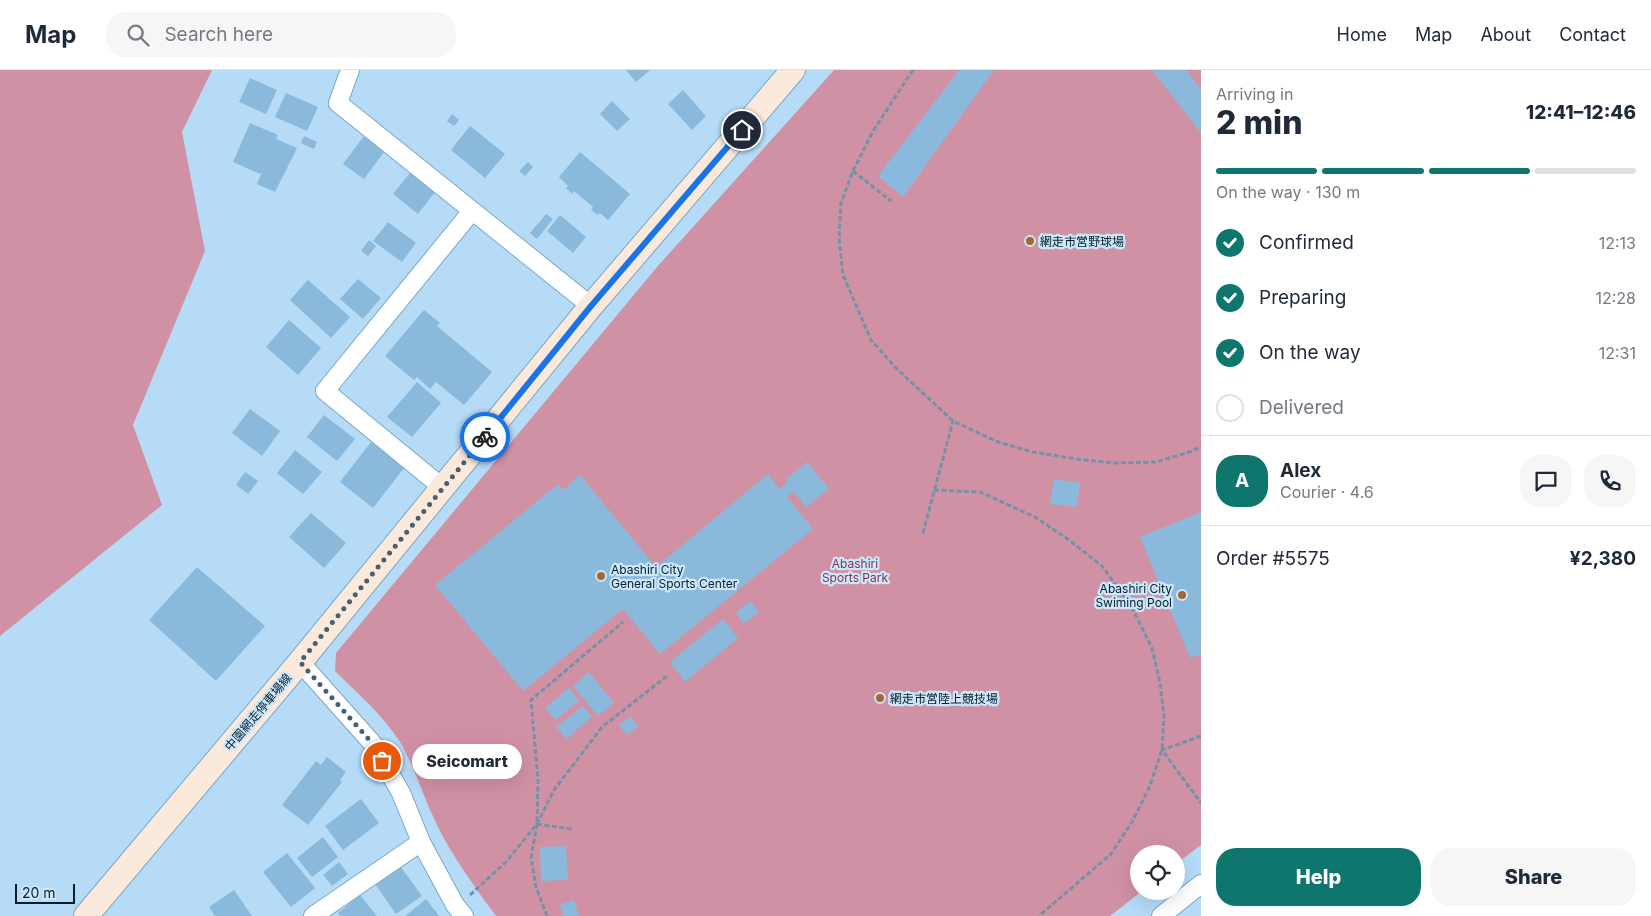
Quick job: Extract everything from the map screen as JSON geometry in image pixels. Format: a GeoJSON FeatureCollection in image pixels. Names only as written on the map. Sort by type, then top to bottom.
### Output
{"type":"FeatureCollection","features":[{"type":"Feature","properties":{"kind":"main road","name":"中園網走停車場線"},"geometry":{"type":"LineString","coordinates":[[86,916],[300,662],[591,306],[793,70]]}},
{"type":"Feature","properties":{"kind":"street"},"geometry":{"type":"LineString","coordinates":[[350,70],[338,103],[591,306]]}},
{"type":"Feature","properties":{"kind":"street"},"geometry":{"type":"LineString","coordinates":[[443,488],[325,391],[472,211]]}},
{"type":"Feature","properties":{"kind":"street"},"geometry":{"type":"LineString","coordinates":[[300,662],[373,744],[401,793],[421,842],[460,911]]}},
{"type":"Feature","properties":{"kind":"street"},"geometry":{"type":"LineString","coordinates":[[313,916],[421,842]]}},
{"type":"Feature","properties":{"kind":"street"},"geometry":{"type":"LineString","coordinates":[[1161,916],[1201,884]]}},
{"type":"Feature","properties":{"kind":"path"},"geometry":{"type":"LineString","coordinates":[[913,70],[873,132],[853,171],[841,203],[839,238],[843,275],[871,340],[897,369],[953,421],[998,442],[1033,452],[1114,463],[1156,462],[1193,451],[1201,446]]}},
{"type":"Feature","properties":{"kind":"path"},"geometry":{"type":"LineString","coordinates":[[853,171],[891,201]]}},
{"type":"Feature","properties":{"kind":"path"},"geometry":{"type":"LineString","coordinates":[[923,533],[953,421]]}},
{"type":"Feature","properties":{"kind":"path"},"geometry":{"type":"LineString","coordinates":[[934,490],[980,492],[1035,516],[1069,540],[1102,566],[1131,606],[1152,648],[1160,683],[1164,716],[1162,750],[1149,788],[1136,814],[1111,854],[1039,916]]}},
{"type":"Feature","properties":{"kind":"path"},"geometry":{"type":"LineString","coordinates":[[546,916],[536,887],[531,858],[537,824],[538,780],[531,700],[622,622]]}},
{"type":"Feature","properties":{"kind":"path"},"geometry":{"type":"LineString","coordinates":[[460,911],[476,890],[506,862],[537,824],[554,790],[602,727],[667,676]]}},
{"type":"Feature","properties":{"kind":"path"},"geometry":{"type":"LineString","coordinates":[[1162,750],[1201,736]]}},
{"type":"Feature","properties":{"kind":"path"},"geometry":{"type":"LineString","coordinates":[[1162,750],[1201,803]]}},
{"type":"Feature","properties":{"kind":"path"},"geometry":{"type":"LineString","coordinates":[[537,824],[572,829]]}},
{"type":"Feature","properties":{"kind":"green space"},"geometry":{"type":"Polygon","coordinates":[[[0,70],[212,70],[182,132],[205,251],[133,425],[162,505],[0,636],[0,70]]]}},
{"type":"Feature","properties":{"kind":"green space","name":"Abashiri Sports Park"},"geometry":{"type":"Polygon","coordinates":[[[834,70],[1201,70],[1201,845],[1185,857],[1185,845],[1130,845],[1130,900],[1110,916],[496,916],[464,871],[442,835],[400,742],[378,714],[335,671],[336,653],[657,267],[834,70]]]}},
{"type":"Feature","properties":{"kind":"building"},"geometry":{"type":"Polygon","coordinates":[[[626,70],[650,70],[636,82],[626,70]]]}},
{"type":"Feature","properties":{"kind":"building"},"geometry":{"type":"Polygon","coordinates":[[[959,70],[994,70],[903,197],[878,176],[959,70]]]}},
{"type":"Feature","properties":{"kind":"building"},"geometry":{"type":"Polygon","coordinates":[[[1152,70],[1186,70],[1201,89],[1201,133],[1152,70]]]}},
{"type":"Feature","properties":{"kind":"building"},"geometry":{"type":"Polygon","coordinates":[[[250,78],[277,90],[266,114],[239,102],[250,78]]]}},
{"type":"Feature","properties":{"kind":"building"},"geometry":{"type":"Polygon","coordinates":[[[683,90],[706,116],[692,130],[668,104],[683,90]]]}},
{"type":"Feature","properties":{"kind":"building"},"geometry":{"type":"Polygon","coordinates":[[[286,93],[318,107],[307,131],[275,117],[286,93]]]}},
{"type":"Feature","properties":{"kind":"building"},"geometry":{"type":"Polygon","coordinates":[[[612,101],[630,119],[617,131],[600,114],[612,101]]]}},
{"type":"Feature","properties":{"kind":"building"},"geometry":{"type":"Polygon","coordinates":[[[452,114],[459,120],[454,126],[447,121],[452,114]]]}},
{"type":"Feature","properties":{"kind":"building"},"geometry":{"type":"Polygon","coordinates":[[[250,123],[278,135],[276,139],[297,148],[275,192],[257,184],[262,172],[260,174],[233,162],[250,123]]]}},
{"type":"Feature","properties":{"kind":"building"},"geometry":{"type":"Polygon","coordinates":[[[470,126],[505,154],[485,178],[451,150],[470,126]]]}},
{"type":"Feature","properties":{"kind":"building"},"geometry":{"type":"Polygon","coordinates":[[[304,136],[317,142],[314,149],[301,143],[304,136]]]}},
{"type":"Feature","properties":{"kind":"building"},"geometry":{"type":"Polygon","coordinates":[[[364,136],[384,152],[364,179],[343,164],[364,136]]]}},
{"type":"Feature","properties":{"kind":"building"},"geometry":{"type":"Polygon","coordinates":[[[580,152],[630,194],[608,220],[600,213],[598,215],[591,210],[593,207],[574,191],[572,194],[566,188],[568,186],[559,177],[580,152]]]}},
{"type":"Feature","properties":{"kind":"building"},"geometry":{"type":"Polygon","coordinates":[[[528,162],[533,167],[525,176],[519,171],[528,162]]]}},
{"type":"Feature","properties":{"kind":"building"},"geometry":{"type":"Polygon","coordinates":[[[410,173],[435,192],[418,214],[393,194],[410,173]]]}},
{"type":"Feature","properties":{"kind":"building"},"geometry":{"type":"Polygon","coordinates":[[[546,214],[553,219],[537,239],[530,233],[546,214]]]}},
{"type":"Feature","properties":{"kind":"building"},"geometry":{"type":"Polygon","coordinates":[[[560,215],[586,237],[573,253],[547,231],[560,215]]]}},
{"type":"Feature","properties":{"kind":"building"},"geometry":{"type":"Polygon","coordinates":[[[388,222],[416,243],[402,262],[373,241],[388,222]]]}},
{"type":"Feature","properties":{"kind":"building"},"geometry":{"type":"Polygon","coordinates":[[[369,240],[376,246],[368,256],[361,251],[369,240]]]}},
{"type":"Feature","properties":{"kind":"building"},"geometry":{"type":"Polygon","coordinates":[[[358,279],[381,298],[363,319],[340,299],[358,279]]]}},
{"type":"Feature","properties":{"kind":"building"},"geometry":{"type":"Polygon","coordinates":[[[308,280],[350,317],[331,338],[290,300],[308,280]]]}},
{"type":"Feature","properties":{"kind":"building"},"geometry":{"type":"Polygon","coordinates":[[[424,310],[440,323],[437,326],[492,372],[464,405],[436,382],[430,389],[417,377],[414,380],[385,356],[424,310]]]}},
{"type":"Feature","properties":{"kind":"building"},"geometry":{"type":"Polygon","coordinates":[[[289,320],[321,348],[298,375],[266,347],[289,320]]]}},
{"type":"Feature","properties":{"kind":"building"},"geometry":{"type":"Polygon","coordinates":[[[417,382],[441,403],[412,437],[387,417],[417,382]]]}},
{"type":"Feature","properties":{"kind":"building"},"geometry":{"type":"Polygon","coordinates":[[[250,409],[280,431],[262,456],[232,433],[250,409]]]}},
{"type":"Feature","properties":{"kind":"building"},"geometry":{"type":"Polygon","coordinates":[[[324,415],[355,439],[337,461],[307,437],[324,415]]]}},
{"type":"Feature","properties":{"kind":"building"},"geometry":{"type":"Polygon","coordinates":[[[371,442],[404,468],[373,508],[340,482],[371,442]]]}},
{"type":"Feature","properties":{"kind":"building"},"geometry":{"type":"Polygon","coordinates":[[[295,450],[322,472],[303,494],[277,473],[295,450]]]}},
{"type":"Feature","properties":{"kind":"building","name":"Abashiri City General Sports Center"},"geometry":{"type":"Polygon","coordinates":[[[807,462],[829,489],[806,507],[794,492],[787,497],[813,529],[660,654],[623,609],[523,691],[435,585],[558,484],[563,490],[580,475],[656,567],[768,474],[780,489],[787,483],[785,480],[807,462]]]}},
{"type":"Feature","properties":{"kind":"building"},"geometry":{"type":"Polygon","coordinates":[[[245,472],[258,481],[248,494],[236,485],[245,472]]]}},
{"type":"Feature","properties":{"kind":"building"},"geometry":{"type":"Polygon","coordinates":[[[1054,479],[1080,483],[1077,507],[1050,504],[1054,479]]]}},
{"type":"Feature","properties":{"kind":"building","name":"Abashiri City Swiming Pool"},"geometry":{"type":"Polygon","coordinates":[[[1201,512],[1201,654],[1190,658],[1140,537],[1201,512]]]}},
{"type":"Feature","properties":{"kind":"building"},"geometry":{"type":"Polygon","coordinates":[[[311,513],[346,543],[324,568],[289,537],[311,513]]]}},
{"type":"Feature","properties":{"kind":"building"},"geometry":{"type":"Polygon","coordinates":[[[197,567],[265,626],[216,681],[149,620],[197,567]]]}},
{"type":"Feature","properties":{"kind":"building"},"geometry":{"type":"Polygon","coordinates":[[[750,601],[759,612],[744,624],[736,613],[750,601]]]}},
{"type":"Feature","properties":{"kind":"building"},"geometry":{"type":"Polygon","coordinates":[[[723,619],[738,638],[685,682],[670,662],[723,619]]]}},
{"type":"Feature","properties":{"kind":"building"},"geometry":{"type":"Polygon","coordinates":[[[589,672],[614,703],[598,716],[573,686],[589,672]]]}},
{"type":"Feature","properties":{"kind":"building"},"geometry":{"type":"Polygon","coordinates":[[[569,688],[579,701],[555,720],[545,708],[569,688]]]}},
{"type":"Feature","properties":{"kind":"building"},"geometry":{"type":"Polygon","coordinates":[[[583,706],[592,717],[566,739],[556,727],[583,706]]]}},
{"type":"Feature","properties":{"kind":"building"},"geometry":{"type":"Polygon","coordinates":[[[630,716],[638,726],[627,735],[619,725],[630,716]]]}},
{"type":"Feature","properties":{"kind":"building"},"geometry":{"type":"Polygon","coordinates":[[[327,757],[346,772],[340,780],[342,782],[308,825],[282,805],[316,761],[321,765],[327,757]]]}},
{"type":"Feature","properties":{"kind":"building"},"geometry":{"type":"Polygon","coordinates":[[[361,799],[379,823],[343,850],[325,826],[361,799]]]}},
{"type":"Feature","properties":{"kind":"building"},"geometry":{"type":"Polygon","coordinates":[[[323,837],[338,857],[312,877],[297,858],[323,837]]]}},
{"type":"Feature","properties":{"kind":"building"},"geometry":{"type":"Polygon","coordinates":[[[566,846],[568,880],[541,881],[540,847],[566,846]]]}},
{"type":"Feature","properties":{"kind":"building"},"geometry":{"type":"Polygon","coordinates":[[[287,853],[315,888],[291,907],[263,872],[287,853]]]}},
{"type":"Feature","properties":{"kind":"building"},"geometry":{"type":"Polygon","coordinates":[[[339,862],[348,874],[332,886],[323,875],[339,862]]]}},
{"type":"Feature","properties":{"kind":"building"},"geometry":{"type":"Polygon","coordinates":[[[400,866],[422,896],[396,914],[375,884],[400,866]]]}},
{"type":"Feature","properties":{"kind":"building"},"geometry":{"type":"Polygon","coordinates":[[[234,890],[252,916],[215,916],[209,907],[234,890]]]}},
{"type":"Feature","properties":{"kind":"building"},"geometry":{"type":"Polygon","coordinates":[[[360,895],[377,916],[340,916],[338,913],[360,895]]]}},
{"type":"Feature","properties":{"kind":"building"},"geometry":{"type":"Polygon","coordinates":[[[426,899],[439,916],[405,916],[426,899]]]}},
{"type":"Feature","properties":{"kind":"building"},"geometry":{"type":"Polygon","coordinates":[[[574,900],[579,916],[563,916],[560,904],[574,900]]]}},
{"type":"Feature","properties":{"kind":"way so far"},"geometry":{"type":"LineString","coordinates":[[382,761],[373,744],[330,698],[300,662],[485,437]]}},
{"type":"Feature","properties":{"kind":"place","name":"網走市営野球場"},"geometry":{"type":"Point","coordinates":[1030,241]}},
{"type":"Feature","properties":{"kind":"place","name":"Abashiri City General Sports Center"},"geometry":{"type":"Point","coordinates":[601,576]}},
{"type":"Feature","properties":{"kind":"place","name":"Abashiri City Swiming Pool"},"geometry":{"type":"Point","coordinates":[1182,595]}},
{"type":"Feature","properties":{"kind":"place","name":"網走市営陸上競技場"},"geometry":{"type":"Point","coordinates":[880,698]}},
{"type":"Feature","properties":{"kind":"place","name":"Seicomart"},"geometry":{"type":"Point","coordinates":[382,761]}},
{"type":"Feature","properties":{"kind":"route"},"geometry":{"type":"LineString","coordinates":[[485,437],[591,306],[742,130]]}}]}
